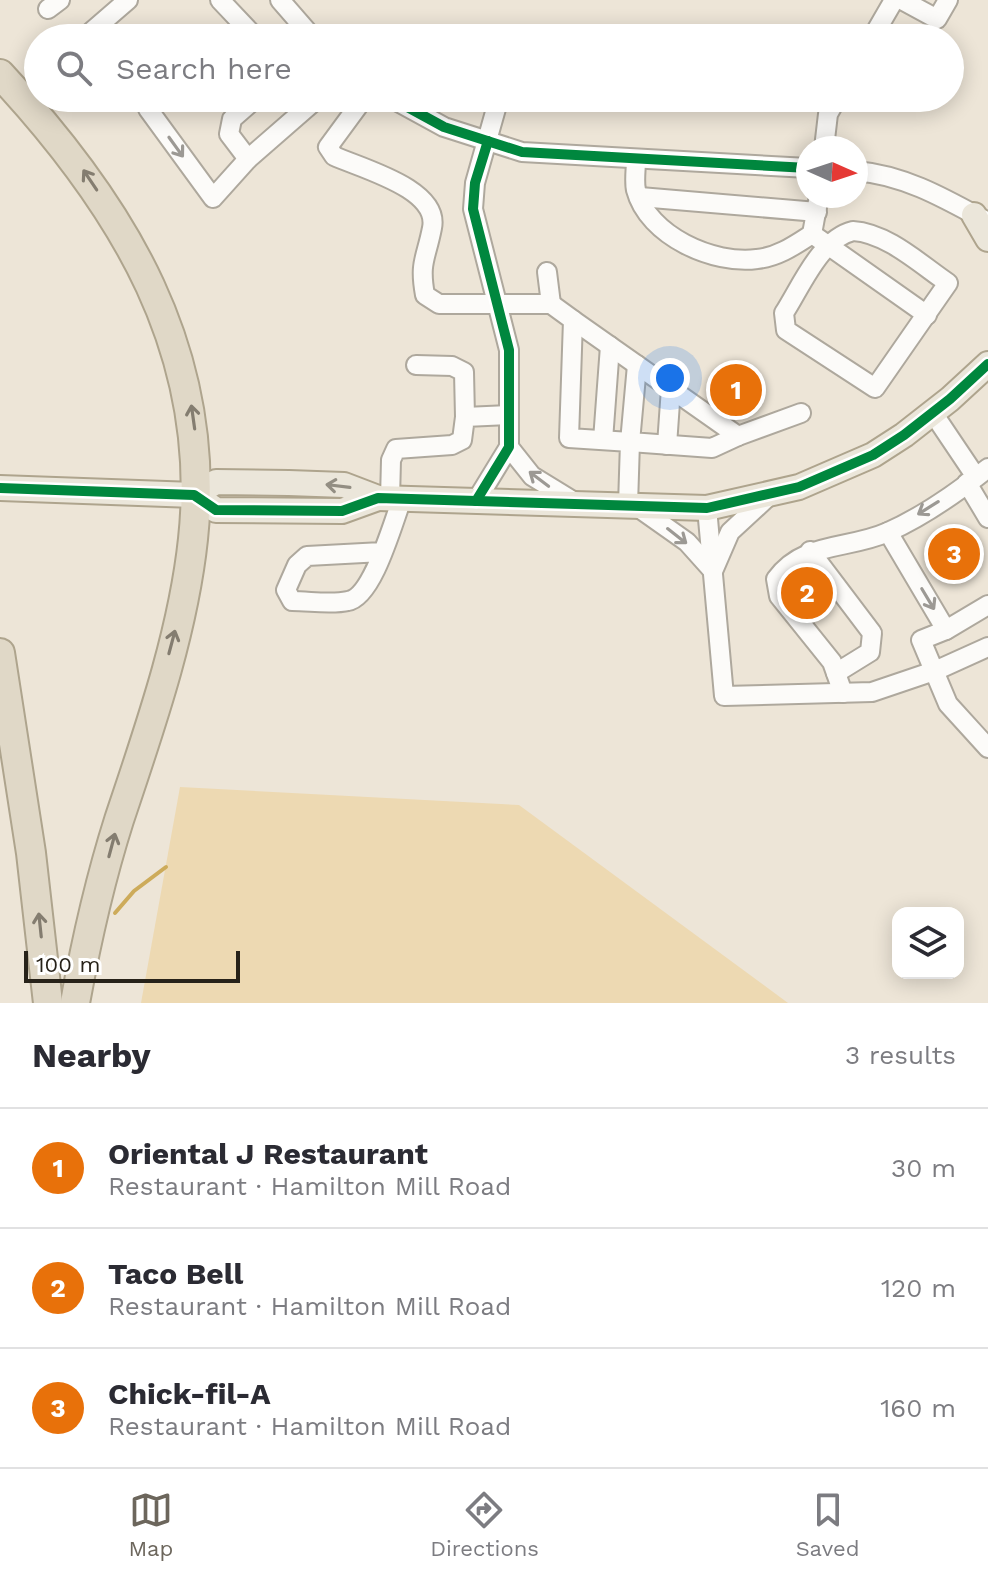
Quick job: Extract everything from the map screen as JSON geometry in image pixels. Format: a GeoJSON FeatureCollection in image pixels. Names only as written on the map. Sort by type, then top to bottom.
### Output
{"type":"FeatureCollection","features":[{"type":"Feature","properties":{"kind":"highway"},"geometry":{"type":"LineString","coordinates":[[0,74],[24,101]]}},
{"type":"Feature","properties":{"kind":"highway"},"geometry":{"type":"LineString","coordinates":[[33,112],[78,163],[128,240],[151,287],[190,401],[196,441],[193,539],[175,633],[94,913],[75,1003]]}},
{"type":"Feature","properties":{"kind":"highway"},"geometry":{"type":"LineString","coordinates":[[0,653],[31,853],[48,1003]]}},
{"type":"Feature","properties":{"kind":"main road"},"geometry":{"type":"LineString","coordinates":[[981,219],[988,239]]}},
{"type":"Feature","properties":{"kind":"main road"},"geometry":{"type":"LineString","coordinates":[[0,488],[194,495],[216,510],[342,511],[390,499],[707,508],[799,487],[873,455],[933,413],[988,364]]}},
{"type":"Feature","properties":{"kind":"street"},"geometry":{"type":"LineString","coordinates":[[220,0],[242,24]]}},
{"type":"Feature","properties":{"kind":"street"},"geometry":{"type":"LineString","coordinates":[[280,0],[301,24]]}},
{"type":"Feature","properties":{"kind":"street"},"geometry":{"type":"LineString","coordinates":[[880,24],[894,0]]}},
{"type":"Feature","properties":{"kind":"street"},"geometry":{"type":"LineString","coordinates":[[902,0],[937,19],[948,0]]}},
{"type":"Feature","properties":{"kind":"street"},"geometry":{"type":"LineString","coordinates":[[98,24],[121,2]]}},
{"type":"Feature","properties":{"kind":"street"},"geometry":{"type":"LineString","coordinates":[[150,112],[213,198],[248,159],[302,112]]}},
{"type":"Feature","properties":{"kind":"street"},"geometry":{"type":"LineString","coordinates":[[240,112],[232,119],[229,134],[248,159]]}},
{"type":"Feature","properties":{"kind":"street"},"geometry":{"type":"LineString","coordinates":[[354,112],[328,147],[334,156],[415,192],[430,205],[433,225],[420,267],[425,295],[439,304],[551,304],[738,436]]}},
{"type":"Feature","properties":{"kind":"street"},"geometry":{"type":"LineString","coordinates":[[417,112],[444,127],[522,152],[796,167]]}},
{"type":"Feature","properties":{"kind":"street"},"geometry":{"type":"LineString","coordinates":[[476,501],[509,447],[509,350],[473,209],[475,183],[495,112]]}},
{"type":"Feature","properties":{"kind":"street"},"geometry":{"type":"LineString","coordinates":[[825,136],[829,112]]}},
{"type":"Feature","properties":{"kind":"street"},"geometry":{"type":"LineString","coordinates":[[636,160],[636,190],[668,232],[704,252],[735,261],[760,259],[787,250],[812,234],[817,208]]}},
{"type":"Feature","properties":{"kind":"street"},"geometry":{"type":"LineString","coordinates":[[868,172],[928,189],[981,219]]}},
{"type":"Feature","properties":{"kind":"street"},"geometry":{"type":"LineString","coordinates":[[640,197],[796,203]]}},
{"type":"Feature","properties":{"kind":"street"},"geometry":{"type":"LineString","coordinates":[[869,232],[948,283],[875,388],[786,330],[784,313],[828,245],[841,234],[869,232]]}},
{"type":"Feature","properties":{"kind":"street"},"geometry":{"type":"LineString","coordinates":[[812,234],[927,315]]}},
{"type":"Feature","properties":{"kind":"street"},"geometry":{"type":"LineString","coordinates":[[547,272],[551,304]]}},
{"type":"Feature","properties":{"kind":"street"},"geometry":{"type":"LineString","coordinates":[[573,320],[569,438],[712,448],[801,413]]}},
{"type":"Feature","properties":{"kind":"street"},"geometry":{"type":"LineString","coordinates":[[603,440],[610,346]]}},
{"type":"Feature","properties":{"kind":"street"},"geometry":{"type":"LineString","coordinates":[[382,552],[307,556],[297,565],[286,590],[292,601],[350,601],[363,594],[382,552],[390,499],[391,460],[396,449],[452,445],[462,440],[464,372],[452,366],[416,365]]}},
{"type":"Feature","properties":{"kind":"street"},"geometry":{"type":"LineString","coordinates":[[637,365],[630,442],[632,506],[687,542],[713,571]]}},
{"type":"Feature","properties":{"kind":"street"},"geometry":{"type":"LineString","coordinates":[[667,445],[671,388]]}},
{"type":"Feature","properties":{"kind":"street"},"geometry":{"type":"LineString","coordinates":[[933,413],[977,476],[988,518]]}},
{"type":"Feature","properties":{"kind":"street"},"geometry":{"type":"LineString","coordinates":[[465,417],[509,415]]}},
{"type":"Feature","properties":{"kind":"street"},"geometry":{"type":"LineString","coordinates":[[509,447],[532,476],[576,503]]}},
{"type":"Feature","properties":{"kind":"street"},"geometry":{"type":"LineString","coordinates":[[843,693],[832,662],[779,596],[776,579],[788,563],[810,551],[888,532],[977,476]]}},
{"type":"Feature","properties":{"kind":"street"},"geometry":{"type":"LineString","coordinates":[[713,571],[730,532],[772,493]]}},
{"type":"Feature","properties":{"kind":"street"},"geometry":{"type":"LineString","coordinates":[[707,508],[724,696],[872,692],[934,671],[988,647]]}},
{"type":"Feature","properties":{"kind":"street"},"geometry":{"type":"LineString","coordinates":[[888,532],[946,630]]}},
{"type":"Feature","properties":{"kind":"street"},"geometry":{"type":"LineString","coordinates":[[810,551],[872,633],[870,652],[836,673]]}},
{"type":"Feature","properties":{"kind":"street"},"geometry":{"type":"LineString","coordinates":[[988,605],[946,630],[921,640],[957,717],[988,748]]}},
{"type":"Feature","properties":{"kind":"shaded area"},"geometry":{"type":"Polygon","coordinates":[[[180,787],[519,805],[788,1003],[141,1003],[180,787]]]}},
{"type":"Feature","properties":{"kind":"waterway"},"geometry":{"type":"LineString","coordinates":[[115,913],[134,891],[166,867]]}},
{"type":"Feature","properties":{"kind":"cycle path"},"geometry":{"type":"LineString","coordinates":[[417,112],[444,127],[522,152],[796,167]]}},
{"type":"Feature","properties":{"kind":"cycle path"},"geometry":{"type":"LineString","coordinates":[[476,501],[509,447],[509,350],[473,209],[475,183],[488,141]]}},
{"type":"Feature","properties":{"kind":"cycle path"},"geometry":{"type":"LineString","coordinates":[[0,488],[194,495],[216,510],[342,511],[378,498],[707,508],[799,487],[873,455],[950,399],[988,364]]}},
{"type":"Feature","properties":{"kind":"place","name":"Oriental J Restaurant"},"geometry":{"type":"Point","coordinates":[736,390]}},
{"type":"Feature","properties":{"kind":"place","name":"Chick-fil-A"},"geometry":{"type":"Point","coordinates":[954,554]}},
{"type":"Feature","properties":{"kind":"place","name":"Taco Bell"},"geometry":{"type":"Point","coordinates":[807,593]}}]}
